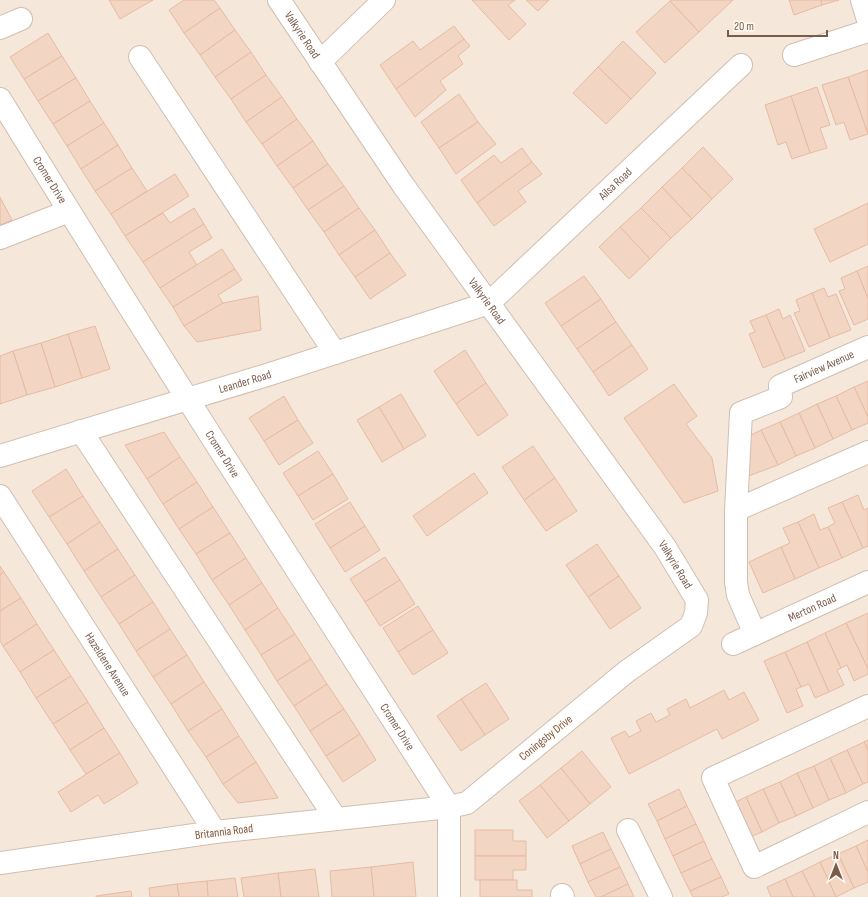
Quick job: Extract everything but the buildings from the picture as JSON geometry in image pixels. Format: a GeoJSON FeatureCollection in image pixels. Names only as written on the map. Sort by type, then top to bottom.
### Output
{"type":"FeatureCollection","features":[{"type":"Feature","properties":{"kind":"street","name":"Valkyrie Road"},"geometry":{"type":"LineString","coordinates":[[279,0],[403,185],[666,547],[697,600]]}},
{"type":"Feature","properties":{"kind":"street"},"geometry":{"type":"LineString","coordinates":[[320,62],[384,0]]}},
{"type":"Feature","properties":{"kind":"street"},"geometry":{"type":"LineString","coordinates":[[862,0],[868,20]]}},
{"type":"Feature","properties":{"kind":"street"},"geometry":{"type":"LineString","coordinates":[[0,28],[21,19]]}},
{"type":"Feature","properties":{"kind":"street"},"geometry":{"type":"LineString","coordinates":[[794,55],[868,31]]}},
{"type":"Feature","properties":{"kind":"street"},"geometry":{"type":"LineString","coordinates":[[140,57],[335,353]]}},
{"type":"Feature","properties":{"kind":"street","name":"Ailsa Road"},"geometry":{"type":"LineString","coordinates":[[489,303],[741,64]]}},
{"type":"Feature","properties":{"kind":"street","name":"Cromer Drive"},"geometry":{"type":"LineString","coordinates":[[0,99],[187,399],[449,807]]}},
{"type":"Feature","properties":{"kind":"street"},"geometry":{"type":"LineString","coordinates":[[0,238],[69,211]]}},
{"type":"Feature","properties":{"kind":"street","name":"Leander Road"},"geometry":{"type":"LineString","coordinates":[[0,456],[335,353],[489,303]]}},
{"type":"Feature","properties":{"kind":"street","name":"Fairview Avenue"},"geometry":{"type":"LineString","coordinates":[[736,510],[741,414],[782,397],[780,386],[868,347]]}},
{"type":"Feature","properties":{"kind":"street"},"geometry":{"type":"LineString","coordinates":[[81,431],[336,819]]}},
{"type":"Feature","properties":{"kind":"street"},"geometry":{"type":"LineString","coordinates":[[755,634],[738,595],[736,582],[736,510],[868,452]]}},
{"type":"Feature","properties":{"kind":"street","name":"Hazeldene Avenue"},"geometry":{"type":"LineString","coordinates":[[0,496],[215,832]]}},
{"type":"Feature","properties":{"kind":"street","name":"Merton Road"},"geometry":{"type":"LineString","coordinates":[[733,644],[868,582]]}},
{"type":"Feature","properties":{"kind":"street","name":"Coningsby Drive"},"geometry":{"type":"LineString","coordinates":[[449,807],[467,803],[626,672],[691,626],[696,613],[697,600]]}},
{"type":"Feature","properties":{"kind":"street"},"geometry":{"type":"LineString","coordinates":[[868,706],[713,778],[754,867],[868,812]]}},
{"type":"Feature","properties":{"kind":"street"},"geometry":{"type":"LineString","coordinates":[[449,807],[449,897]]}},
{"type":"Feature","properties":{"kind":"street","name":"Britannia Road"},"geometry":{"type":"LineString","coordinates":[[0,863],[215,832],[449,807]]}},
{"type":"Feature","properties":{"kind":"street"},"geometry":{"type":"LineString","coordinates":[[628,830],[661,897]]}},
{"type":"Feature","properties":{"kind":"shaded area"},"geometry":{"type":"Polygon","coordinates":[[[0,0],[868,0],[868,897],[0,897],[0,0]]]}}]}
